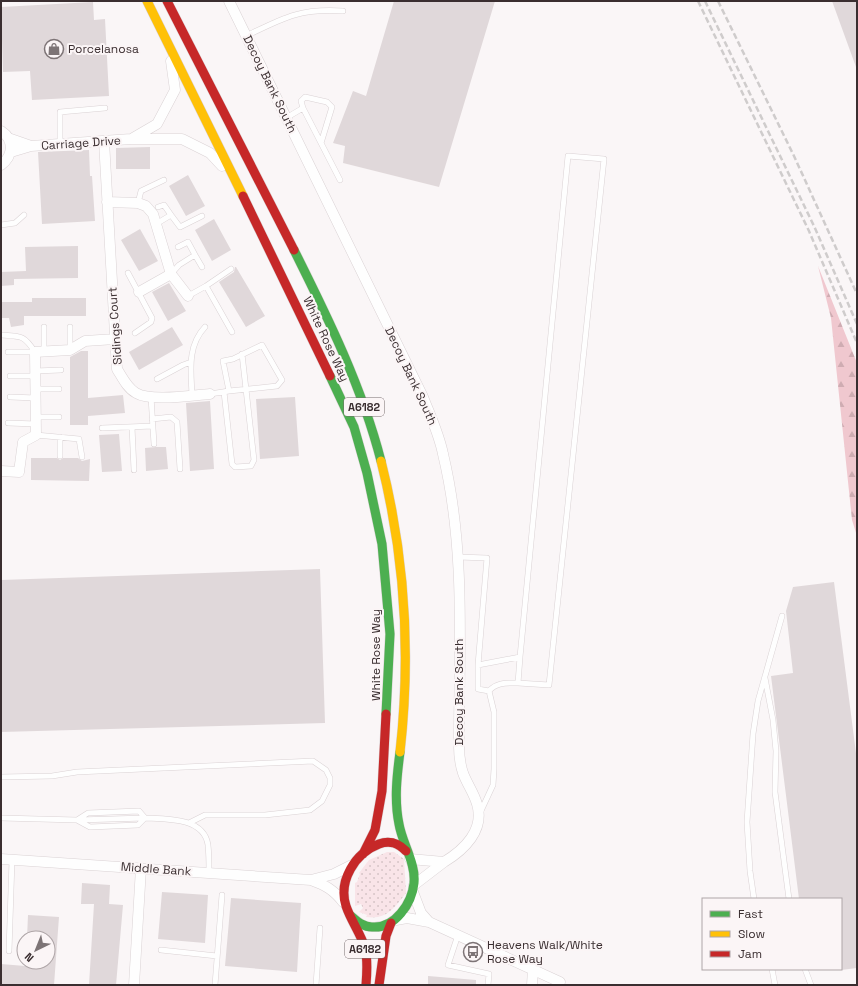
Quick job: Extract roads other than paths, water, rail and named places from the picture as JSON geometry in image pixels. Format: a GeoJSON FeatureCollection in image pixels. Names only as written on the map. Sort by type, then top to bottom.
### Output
{"type":"FeatureCollection","features":[{"type":"Feature","properties":{"kind":"highway","name":"White Rose Way"},"geometry":{"type":"LineString","coordinates":[[147,1],[354,427],[367,473],[382,544],[390,634],[387,721],[382,791],[375,830],[363,854],[353,865],[345,882],[346,906],[365,948],[367,965],[366,985]]}},
{"type":"Feature","properties":{"kind":"highway","name":"White Rose Way"},"geometry":{"type":"LineString","coordinates":[[167,1],[290,244],[341,351],[367,415],[384,471],[397,537],[406,632],[403,719],[396,805],[398,824],[414,873],[413,888],[408,905],[393,921],[386,936],[379,985]]}},
{"type":"Feature","properties":{"kind":"highway","name":"White Rose Way"},"geometry":{"type":"LineString","coordinates":[[363,854],[383,842],[394,842],[400,845],[408,855]]}},
{"type":"Feature","properties":{"kind":"highway"},"geometry":{"type":"LineString","coordinates":[[351,916],[362,925],[370,927],[393,921]]}},
{"type":"Feature","properties":{"kind":"street","name":"Decoy Bank South"},"geometry":{"type":"LineString","coordinates":[[229,1],[423,397],[443,452],[451,491],[458,557],[460,601],[458,746],[463,774],[474,796],[479,814],[479,821],[473,837],[466,846],[458,854],[444,862],[413,888]]}},
{"type":"Feature","properties":{"kind":"street","name":"Carriage Drive"},"geometry":{"type":"LineString","coordinates":[[131,139],[157,124],[175,90],[170,47]]}},
{"type":"Feature","properties":{"kind":"street","name":"Carriage Drive"},"geometry":{"type":"LineString","coordinates":[[4,135],[11,147],[11,152],[31,146],[131,139],[182,139],[210,153],[237,185]]}},
{"type":"Feature","properties":{"kind":"street","name":"Carriage Drive"},"geometry":{"type":"LineString","coordinates":[[4,135],[31,146]]}},
{"type":"Feature","properties":{"kind":"street","name":"Sidings Court"},"geometry":{"type":"LineString","coordinates":[[104,141],[117,368],[125,382],[136,393],[151,397],[210,394]]}},
{"type":"Feature","properties":{"kind":"street"},"geometry":{"type":"LineString","coordinates":[[1,165],[7,160],[11,152]]}},
{"type":"Feature","properties":{"kind":"street"},"geometry":{"type":"LineString","coordinates":[[107,202],[138,203],[146,206],[153,214],[171,274],[188,296]]}},
{"type":"Feature","properties":{"kind":"street"},"geometry":{"type":"LineString","coordinates":[[139,292],[171,274]]}},
{"type":"Feature","properties":{"kind":"street"},"geometry":{"type":"LineString","coordinates":[[1,471],[19,472],[23,442],[36,435],[35,374],[39,352],[70,350],[85,341],[115,338]]}},
{"type":"Feature","properties":{"kind":"street"},"geometry":{"type":"LineString","coordinates":[[408,855],[444,862]]}},
{"type":"Feature","properties":{"kind":"street","name":"Middle Bank"},"geometry":{"type":"LineString","coordinates":[[1,859],[311,880],[328,886],[336,892],[346,906]]}},
{"type":"Feature","properties":{"kind":"street","name":"Middle Bank"},"geometry":{"type":"LineString","coordinates":[[311,880],[334,874],[353,865]]}},
{"type":"Feature","properties":{"kind":"street"},"geometry":{"type":"LineString","coordinates":[[134,985],[141,868]]}},
{"type":"Feature","properties":{"kind":"street"},"geometry":{"type":"LineString","coordinates":[[413,888],[421,913],[429,922]]}},
{"type":"Feature","properties":{"kind":"street"},"geometry":{"type":"LineString","coordinates":[[393,921],[407,918],[429,922],[560,982]]}},
{"type":"Feature","properties":{"kind":"street"},"geometry":{"type":"LineString","coordinates":[[532,985],[533,969]]}},
{"type":"Feature","properties":{"kind":"lane"},"geometry":{"type":"LineString","coordinates":[[246,36],[292,14],[315,10],[343,11]]}},
{"type":"Feature","properties":{"kind":"lane"},"geometry":{"type":"LineString","coordinates":[[321,143],[332,107],[327,102],[305,97],[301,101],[303,108],[340,180]]}},
{"type":"Feature","properties":{"kind":"lane"},"geometry":{"type":"LineString","coordinates":[[60,145],[60,112],[105,108]]}},
{"type":"Feature","properties":{"kind":"lane"},"geometry":{"type":"LineString","coordinates":[[286,118],[303,108]]}},
{"type":"Feature","properties":{"kind":"lane"},"geometry":{"type":"LineString","coordinates":[[489,691],[494,686],[504,683],[549,685],[604,159],[568,156],[518,683]]}},
{"type":"Feature","properties":{"kind":"lane"},"geometry":{"type":"LineString","coordinates":[[138,203],[141,191],[164,180]]}},
{"type":"Feature","properties":{"kind":"lane"},"geometry":{"type":"LineString","coordinates":[[158,207],[164,205],[180,227],[202,216]]}},
{"type":"Feature","properties":{"kind":"lane"},"geometry":{"type":"LineString","coordinates":[[1,225],[15,223],[24,215]]}},
{"type":"Feature","properties":{"kind":"lane"},"geometry":{"type":"LineString","coordinates":[[156,224],[171,216]]}},
{"type":"Feature","properties":{"kind":"lane"},"geometry":{"type":"LineString","coordinates":[[178,247],[188,242],[202,266]]}},
{"type":"Feature","properties":{"kind":"lane"},"geometry":{"type":"LineString","coordinates":[[171,274],[179,265],[195,255]]}},
{"type":"Feature","properties":{"kind":"lane"},"geometry":{"type":"LineString","coordinates":[[188,296],[231,269]]}},
{"type":"Feature","properties":{"kind":"lane"},"geometry":{"type":"LineString","coordinates":[[128,273],[153,320],[134,333]]}},
{"type":"Feature","properties":{"kind":"lane"},"geometry":{"type":"LineString","coordinates":[[206,286],[232,332]]}},
{"type":"Feature","properties":{"kind":"lane"},"geometry":{"type":"LineString","coordinates":[[39,352],[44,327]]}},
{"type":"Feature","properties":{"kind":"lane"},"geometry":{"type":"LineString","coordinates":[[70,327],[70,350]]}},
{"type":"Feature","properties":{"kind":"lane"},"geometry":{"type":"LineString","coordinates":[[192,394],[191,362],[194,347],[201,332],[205,328]]}},
{"type":"Feature","properties":{"kind":"lane"},"geometry":{"type":"LineString","coordinates":[[1,336],[22,337],[39,352]]}},
{"type":"Feature","properties":{"kind":"lane"},"geometry":{"type":"LineString","coordinates":[[210,394],[226,392],[246,389],[277,386],[282,380],[262,345],[242,354],[233,359],[223,361],[226,392],[232,464],[235,467],[251,466],[254,460],[246,389],[242,354]]}},
{"type":"Feature","properties":{"kind":"lane"},"geometry":{"type":"LineString","coordinates":[[8,352],[39,352]]}},
{"type":"Feature","properties":{"kind":"lane"},"geometry":{"type":"LineString","coordinates":[[157,379],[183,364],[191,362]]}},
{"type":"Feature","properties":{"kind":"lane"},"geometry":{"type":"LineString","coordinates":[[10,376],[61,370]]}},
{"type":"Feature","properties":{"kind":"lane"},"geometry":{"type":"LineString","coordinates":[[10,397],[59,389]]}},
{"type":"Feature","properties":{"kind":"lane"},"geometry":{"type":"LineString","coordinates":[[151,397],[154,444]]}},
{"type":"Feature","properties":{"kind":"lane"},"geometry":{"type":"LineString","coordinates":[[8,423],[59,417]]}},
{"type":"Feature","properties":{"kind":"lane"},"geometry":{"type":"LineString","coordinates":[[152,419],[171,417],[177,422],[180,470]]}},
{"type":"Feature","properties":{"kind":"lane"},"geometry":{"type":"LineString","coordinates":[[102,428],[152,426]]}},
{"type":"Feature","properties":{"kind":"lane"},"geometry":{"type":"LineString","coordinates":[[132,427],[134,470]]}},
{"type":"Feature","properties":{"kind":"lane"},"geometry":{"type":"LineString","coordinates":[[36,435],[79,439],[82,456]]}},
{"type":"Feature","properties":{"kind":"lane"},"geometry":{"type":"LineString","coordinates":[[60,437],[60,456]]}},
{"type":"Feature","properties":{"kind":"lane"},"geometry":{"type":"LineString","coordinates":[[458,557],[487,558],[478,665],[478,689],[489,691]]}},
{"type":"Feature","properties":{"kind":"lane"},"geometry":{"type":"LineString","coordinates":[[754,898],[750,871],[747,822],[753,734],[758,701],[764,676],[782,616]]}},
{"type":"Feature","properties":{"kind":"lane"},"geometry":{"type":"LineString","coordinates":[[478,665],[520,657]]}},
{"type":"Feature","properties":{"kind":"lane"},"geometry":{"type":"LineString","coordinates":[[764,676],[773,720],[776,751],[775,792],[789,898]]}},
{"type":"Feature","properties":{"kind":"lane"},"geometry":{"type":"LineString","coordinates":[[479,814],[493,785],[494,712],[489,691]]}},
{"type":"Feature","properties":{"kind":"lane"},"geometry":{"type":"LineString","coordinates":[[1,776],[52,776],[77,772],[313,761],[326,770],[330,778],[330,785],[326,795],[310,810],[265,814],[205,815],[189,823]]}},
{"type":"Feature","properties":{"kind":"lane"},"geometry":{"type":"LineString","coordinates":[[1,818],[77,820],[145,818],[173,819],[189,823],[205,836],[208,844],[209,873]]}},
{"type":"Feature","properties":{"kind":"lane"},"geometry":{"type":"LineString","coordinates":[[9,951],[12,860]]}},
{"type":"Feature","properties":{"kind":"lane"},"geometry":{"type":"LineString","coordinates":[[215,985],[222,895]]}},
{"type":"Feature","properties":{"kind":"lane"},"geometry":{"type":"LineString","coordinates":[[316,985],[320,928]]}},
{"type":"Feature","properties":{"kind":"lane"},"geometry":{"type":"LineString","coordinates":[[458,935],[448,965],[489,974],[488,985]]}},
{"type":"Feature","properties":{"kind":"lane"},"geometry":{"type":"LineString","coordinates":[[161,950],[217,956]]}},
{"type":"Feature","properties":{"kind":"lane"},"geometry":{"type":"LineString","coordinates":[[772,970],[775,985]]}},
{"type":"Feature","properties":{"kind":"lane"},"geometry":{"type":"LineString","coordinates":[[805,970],[811,985]]}},
{"type":"Feature","properties":{"kind":"railway"},"geometry":{"type":"LineString","coordinates":[[698,1],[809,231],[857,343]]}},
{"type":"Feature","properties":{"kind":"railway"},"geometry":{"type":"LineString","coordinates":[[705,1],[814,226],[857,324]]}},
{"type":"Feature","properties":{"kind":"railway"},"geometry":{"type":"LineString","coordinates":[[718,1],[794,156],[857,294]]}},
{"type":"Feature","properties":{"kind":"place","name":"Porcelanosa"},"geometry":{"type":"Point","coordinates":[54,49]}},
{"type":"Feature","properties":{"kind":"place","name":"Heavens Walk/White Rose Way"},"geometry":{"type":"Point","coordinates":[473,952]}}]}
